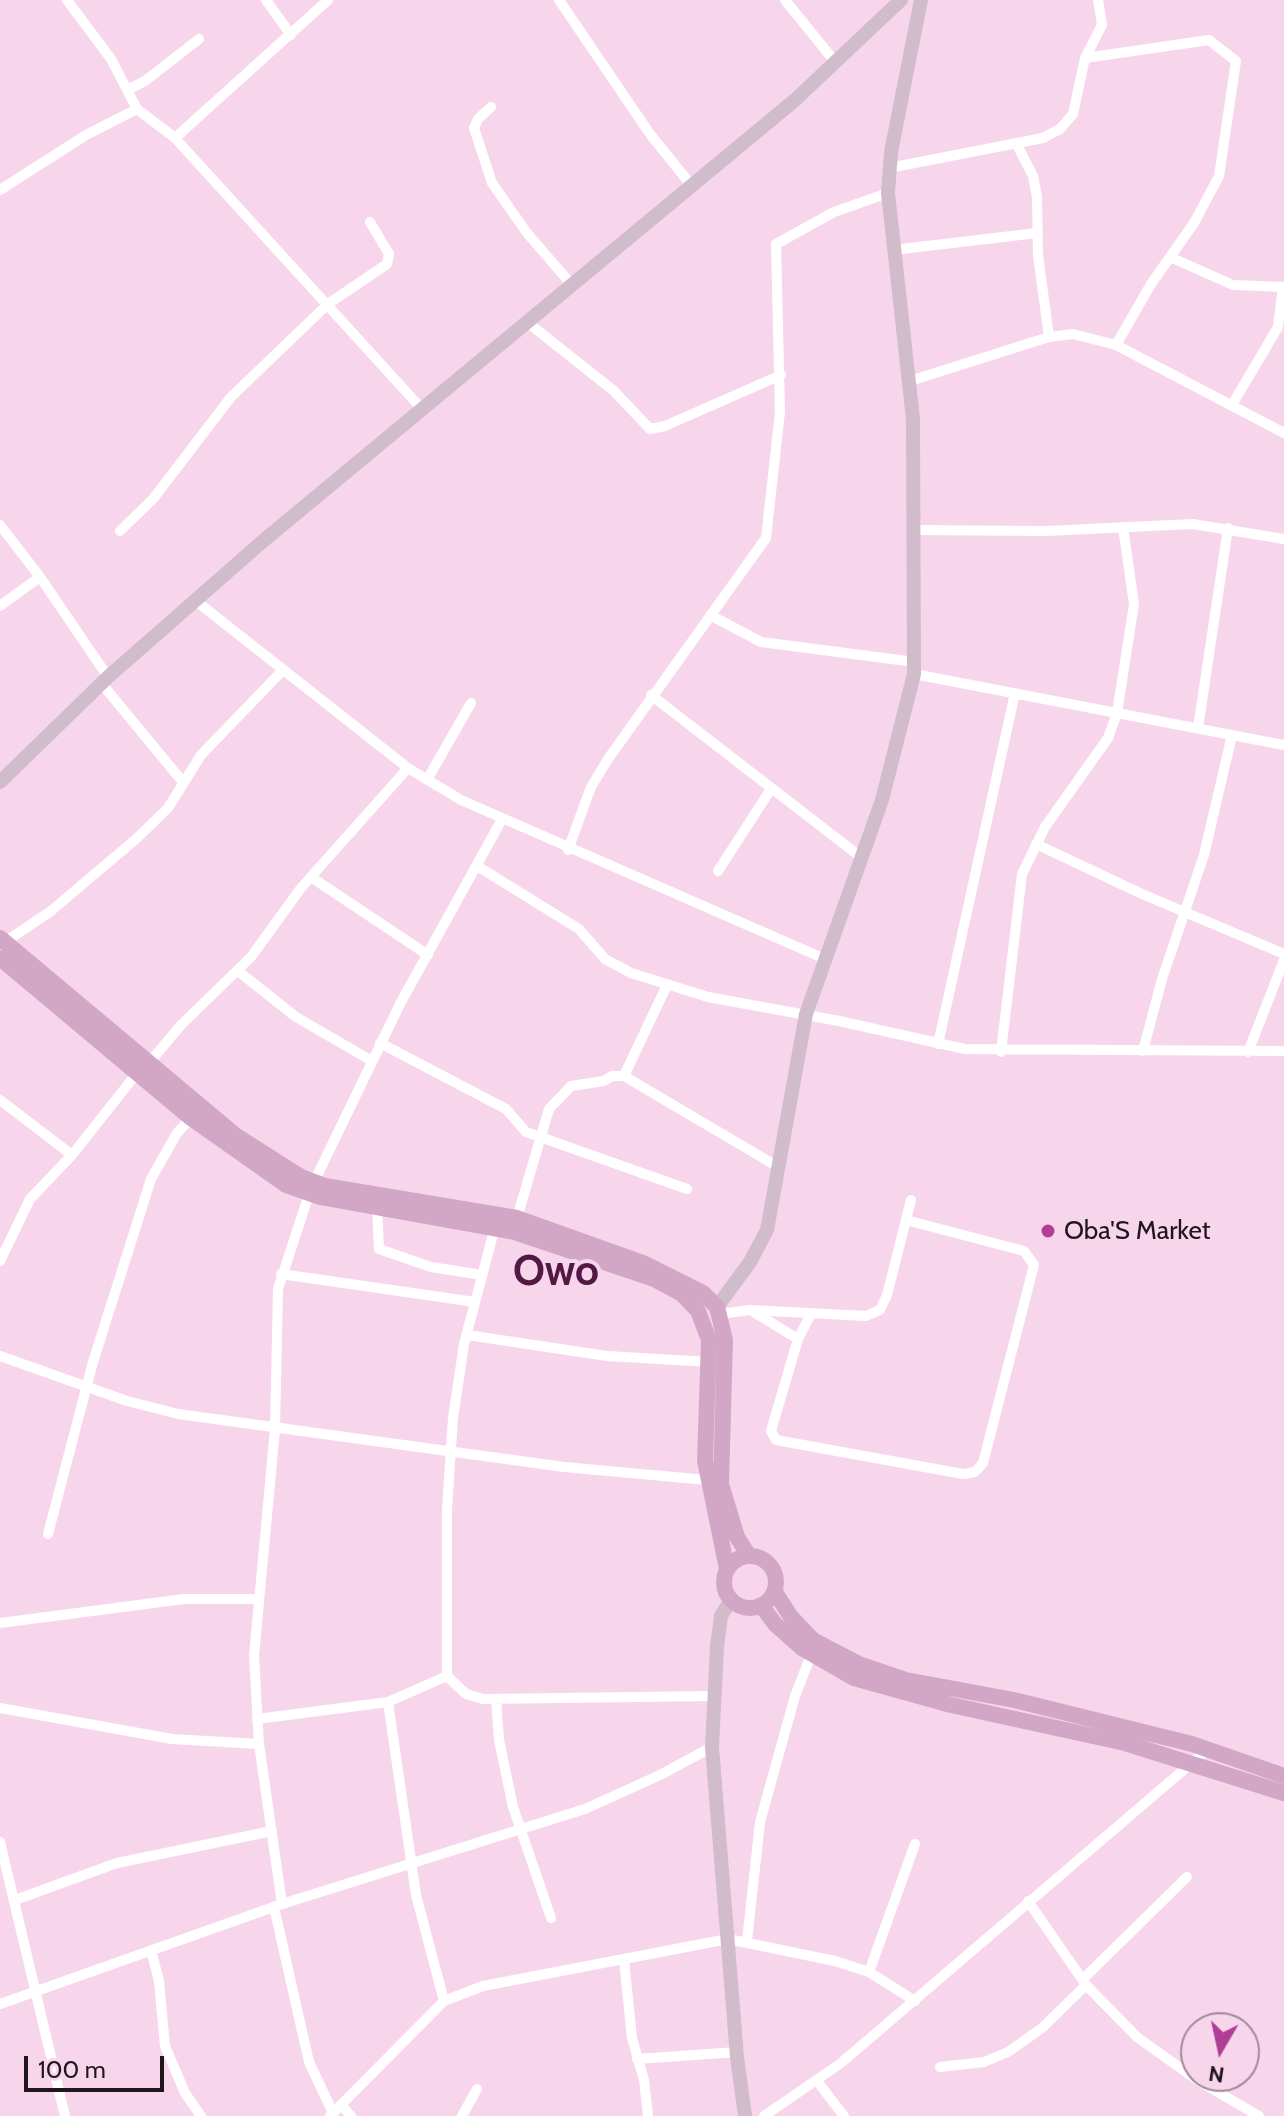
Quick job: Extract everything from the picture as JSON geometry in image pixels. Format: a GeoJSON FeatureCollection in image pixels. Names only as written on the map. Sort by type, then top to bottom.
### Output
{"type":"FeatureCollection","features":[{"type":"Feature","properties":{"kind":"main road"},"geometry":{"type":"LineString","coordinates":[[2,946],[143,1068],[311,1188],[517,1218],[538,1232],[654,1279],[682,1294],[706,1325],[710,1362],[707,1480],[727,1569],[725,1588],[736,1603],[761,1605],[775,1592]]}},
{"type":"Feature","properties":{"kind":"main road"},"geometry":{"type":"LineString","coordinates":[[143,1068],[191,1118],[269,1176],[377,1207],[538,1232],[643,1263],[691,1285],[719,1311],[725,1340],[721,1484],[737,1537],[749,1556]]}},
{"type":"Feature","properties":{"kind":"main road"},"geometry":{"type":"LineString","coordinates":[[727,1569],[736,1560],[749,1556],[761,1558],[772,1567],[776,1579],[775,1592],[791,1617],[813,1640],[859,1664],[906,1680],[1014,1700],[1208,1749],[1284,1776]]}},
{"type":"Feature","properties":{"kind":"main road"},"geometry":{"type":"LineString","coordinates":[[761,1605],[775,1624],[811,1655],[854,1678],[882,1688],[1193,1761],[1284,1793]]}},
{"type":"Feature","properties":{"kind":"street"},"geometry":{"type":"LineString","coordinates":[[67,0],[111,59],[137,109],[175,138],[421,408]]}},
{"type":"Feature","properties":{"kind":"street"},"geometry":{"type":"LineString","coordinates":[[266,0],[291,35]]}},
{"type":"Feature","properties":{"kind":"street"},"geometry":{"type":"LineString","coordinates":[[175,138],[328,0]]}},
{"type":"Feature","properties":{"kind":"street"},"geometry":{"type":"LineString","coordinates":[[559,0],[650,134],[691,185]]}},
{"type":"Feature","properties":{"kind":"street"},"geometry":{"type":"LineString","coordinates":[[785,0],[836,63]]}},
{"type":"Feature","properties":{"kind":"street"},"geometry":{"type":"LineString","coordinates":[[0,782],[105,681],[196,601],[421,408],[836,63],[901,0]]}},
{"type":"Feature","properties":{"kind":"street"},"geometry":{"type":"LineString","coordinates":[[719,1311],[760,1246],[780,1168],[806,1014],[898,747],[915,668],[915,530],[910,381],[888,193],[889,168],[921,0]]}},
{"type":"Feature","properties":{"kind":"street"},"geometry":{"type":"LineString","coordinates":[[889,168],[1043,138],[1060,129],[1073,114],[1085,58],[1102,25],[1098,0]]}},
{"type":"Feature","properties":{"kind":"street"},"geometry":{"type":"LineString","coordinates":[[127,90],[145,81],[199,39]]}},
{"type":"Feature","properties":{"kind":"street"},"geometry":{"type":"LineString","coordinates":[[1085,58],[1209,40],[1236,61],[1219,176],[1116,345]]}},
{"type":"Feature","properties":{"kind":"street"},"geometry":{"type":"LineString","coordinates":[[491,107],[478,119],[474,128],[492,183],[527,233],[571,284]]}},
{"type":"Feature","properties":{"kind":"street"},"geometry":{"type":"LineString","coordinates":[[0,190],[86,135],[137,109]]}},
{"type":"Feature","properties":{"kind":"street"},"geometry":{"type":"LineString","coordinates":[[1016,143],[1033,176],[1049,337]]}},
{"type":"Feature","properties":{"kind":"street"},"geometry":{"type":"LineString","coordinates":[[568,850],[591,787],[651,695],[766,538],[778,448],[781,375],[776,244],[834,212],[888,193]]}},
{"type":"Feature","properties":{"kind":"street"},"geometry":{"type":"LineString","coordinates":[[120,531],[153,499],[231,397],[328,304],[389,260],[370,222]]}},
{"type":"Feature","properties":{"kind":"street"},"geometry":{"type":"LineString","coordinates":[[893,250],[1037,233]]}},
{"type":"Feature","properties":{"kind":"street"},"geometry":{"type":"LineString","coordinates":[[1170,257],[1233,285],[1283,287],[1278,327],[1232,405]]}},
{"type":"Feature","properties":{"kind":"street"},"geometry":{"type":"LineString","coordinates":[[527,322],[614,391],[650,429],[665,426],[781,375]]}},
{"type":"Feature","properties":{"kind":"street"},"geometry":{"type":"LineString","coordinates":[[910,381],[1049,337],[1073,334],[1116,345],[1284,433]]}},
{"type":"Feature","properties":{"kind":"street"},"geometry":{"type":"LineString","coordinates":[[915,530],[1193,524],[1284,539]]}},
{"type":"Feature","properties":{"kind":"street"},"geometry":{"type":"LineString","coordinates":[[0,525],[40,577],[105,681],[182,781]]}},
{"type":"Feature","properties":{"kind":"street"},"geometry":{"type":"LineString","coordinates":[[1001,1052],[1022,874],[1036,844],[1108,738],[1117,713],[1134,604],[1123,527]]}},
{"type":"Feature","properties":{"kind":"street"},"geometry":{"type":"LineString","coordinates":[[1198,728],[1228,528]]}},
{"type":"Feature","properties":{"kind":"street"},"geometry":{"type":"LineString","coordinates":[[0,606],[40,577]]}},
{"type":"Feature","properties":{"kind":"street"},"geometry":{"type":"LineString","coordinates":[[196,601],[427,780],[501,821],[825,959]]}},
{"type":"Feature","properties":{"kind":"street"},"geometry":{"type":"LineString","coordinates":[[710,615],[761,642],[915,668],[1015,693],[1284,745]]}},
{"type":"Feature","properties":{"kind":"street"},"geometry":{"type":"LineString","coordinates":[[2,946],[51,911],[168,808],[201,755],[283,670]]}},
{"type":"Feature","properties":{"kind":"street"},"geometry":{"type":"LineString","coordinates":[[938,1044],[1015,693]]}},
{"type":"Feature","properties":{"kind":"street"},"geometry":{"type":"LineString","coordinates":[[651,695],[862,858]]}},
{"type":"Feature","properties":{"kind":"street"},"geometry":{"type":"LineString","coordinates":[[427,780],[471,703]]}},
{"type":"Feature","properties":{"kind":"street"},"geometry":{"type":"LineString","coordinates":[[1143,1051],[1183,912],[1208,842],[1232,735]]}},
{"type":"Feature","properties":{"kind":"street"},"geometry":{"type":"LineString","coordinates":[[0,1261],[30,1199],[72,1155],[143,1068],[265,941],[311,877],[408,768]]}},
{"type":"Feature","properties":{"kind":"street"},"geometry":{"type":"LineString","coordinates":[[718,871],[771,789]]}},
{"type":"Feature","properties":{"kind":"street"},"geometry":{"type":"LineString","coordinates":[[351,2116],[334,2111],[309,2062],[278,1906],[272,1831],[259,1744],[254,1656],[275,1429],[281,1274],[311,1188],[380,1043],[501,821]]}},
{"type":"Feature","properties":{"kind":"street"},"geometry":{"type":"LineString","coordinates":[[1036,844],[1284,957],[1248,1052]]}},
{"type":"Feature","properties":{"kind":"street"},"geometry":{"type":"LineString","coordinates":[[477,866],[567,921],[605,959],[631,973],[723,1001],[806,1014],[938,1044],[1001,1052],[1284,1051]]}},
{"type":"Feature","properties":{"kind":"street"},"geometry":{"type":"LineString","coordinates":[[311,877],[428,955]]}},
{"type":"Feature","properties":{"kind":"street"},"geometry":{"type":"LineString","coordinates":[[238,971],[296,1017],[372,1061]]}},
{"type":"Feature","properties":{"kind":"street"},"geometry":{"type":"LineString","coordinates":[[624,1076],[667,985]]}},
{"type":"Feature","properties":{"kind":"street"},"geometry":{"type":"LineString","coordinates":[[380,1043],[506,1109],[518,1127],[539,1137],[687,1189]]}},
{"type":"Feature","properties":{"kind":"street"},"geometry":{"type":"LineString","coordinates":[[517,1218],[549,1109],[565,1090],[578,1083],[624,1076],[780,1168]]}},
{"type":"Feature","properties":{"kind":"street"},"geometry":{"type":"LineString","coordinates":[[0,1100],[72,1155]]}},
{"type":"Feature","properties":{"kind":"street"},"geometry":{"type":"LineString","coordinates":[[48,1534],[87,1388],[151,1179],[177,1133],[191,1118]]}},
{"type":"Feature","properties":{"kind":"street"},"geometry":{"type":"LineString","coordinates":[[719,1311],[866,1316],[880,1310],[887,1295],[911,1200]]}},
{"type":"Feature","properties":{"kind":"street"},"geometry":{"type":"LineString","coordinates":[[377,1207],[379,1249],[431,1267],[482,1275]]}},
{"type":"Feature","properties":{"kind":"street"},"geometry":{"type":"LineString","coordinates":[[811,1314],[798,1339],[771,1431],[776,1440],[963,1474],[975,1472],[983,1463],[1034,1265],[1024,1251],[906,1220]]}},
{"type":"Feature","properties":{"kind":"street"},"geometry":{"type":"LineString","coordinates":[[495,1227],[458,1376],[447,1509],[447,1676],[466,1694],[496,1699],[712,1696]]}},
{"type":"Feature","properties":{"kind":"street"},"geometry":{"type":"LineString","coordinates":[[281,1274],[475,1302]]}},
{"type":"Feature","properties":{"kind":"street"},"geometry":{"type":"LineString","coordinates":[[750,1310],[798,1339]]}},
{"type":"Feature","properties":{"kind":"street"},"geometry":{"type":"LineString","coordinates":[[467,1335],[607,1356],[710,1362]]}},
{"type":"Feature","properties":{"kind":"street"},"geometry":{"type":"LineString","coordinates":[[0,1356],[87,1388],[178,1414],[451,1452],[707,1480]]}},
{"type":"Feature","properties":{"kind":"street"},"geometry":{"type":"LineString","coordinates":[[0,1623],[184,1599],[259,1599]]}},
{"type":"Feature","properties":{"kind":"street"},"geometry":{"type":"LineString","coordinates":[[736,1603],[721,1616],[712,1696],[712,1747],[745,2116]]}},
{"type":"Feature","properties":{"kind":"street"},"geometry":{"type":"LineString","coordinates":[[747,1941],[760,1822],[795,1696],[811,1655]]}},
{"type":"Feature","properties":{"kind":"street"},"geometry":{"type":"LineString","coordinates":[[257,1719],[388,1702],[447,1676]]}},
{"type":"Feature","properties":{"kind":"street"},"geometry":{"type":"LineString","coordinates":[[496,1699],[499,1740],[521,1829],[551,1918]]}},
{"type":"Feature","properties":{"kind":"street"},"geometry":{"type":"LineString","coordinates":[[388,1702],[421,1923],[444,2001]]}},
{"type":"Feature","properties":{"kind":"street"},"geometry":{"type":"LineString","coordinates":[[0,1708],[172,1739],[259,1744]]}},
{"type":"Feature","properties":{"kind":"street"},"geometry":{"type":"LineString","coordinates":[[0,2004],[278,1906],[585,1809],[712,1747]]}},
{"type":"Feature","properties":{"kind":"street"},"geometry":{"type":"LineString","coordinates":[[764,2116],[817,2081],[915,2001],[1208,1749]]}},
{"type":"Feature","properties":{"kind":"street"},"geometry":{"type":"LineString","coordinates":[[15,1900],[117,1863],[272,1831]]}},
{"type":"Feature","properties":{"kind":"street"},"geometry":{"type":"LineString","coordinates":[[0,1842],[65,2116]]}},
{"type":"Feature","properties":{"kind":"street"},"geometry":{"type":"LineString","coordinates":[[869,1972],[915,1844]]}},
{"type":"Feature","properties":{"kind":"street"},"geometry":{"type":"LineString","coordinates":[[940,2067],[984,2062],[1008,2052],[1042,2028],[1187,1877]]}},
{"type":"Feature","properties":{"kind":"street"},"geometry":{"type":"LineString","coordinates":[[1028,1901],[1085,1982],[1137,2037],[1259,2116]]}},
{"type":"Feature","properties":{"kind":"street"},"geometry":{"type":"LineString","coordinates":[[334,2111],[444,2001],[483,1986],[728,1939],[835,1961],[869,1972],[915,2001]]}},
{"type":"Feature","properties":{"kind":"street"},"geometry":{"type":"LineString","coordinates":[[151,1950],[162,2002],[165,2046],[185,2093],[201,2116]]}},
{"type":"Feature","properties":{"kind":"street"},"geometry":{"type":"LineString","coordinates":[[624,1960],[648,2116]]}},
{"type":"Feature","properties":{"kind":"street"},"geometry":{"type":"LineString","coordinates":[[637,2059],[737,2052]]}},
{"type":"Feature","properties":{"kind":"street"},"geometry":{"type":"LineString","coordinates":[[817,2081],[844,2116]]}},
{"type":"Feature","properties":{"kind":"street"},"geometry":{"type":"LineString","coordinates":[[462,2116],[477,2089]]}},
{"type":"Feature","properties":{"kind":"place","name":"Oba'S Market"},"geometry":{"type":"Point","coordinates":[1048,1231]}},
{"type":"Feature","properties":{"kind":"district","name":"Owo"},"geometry":{"type":"Point","coordinates":[556,1273]}}]}
